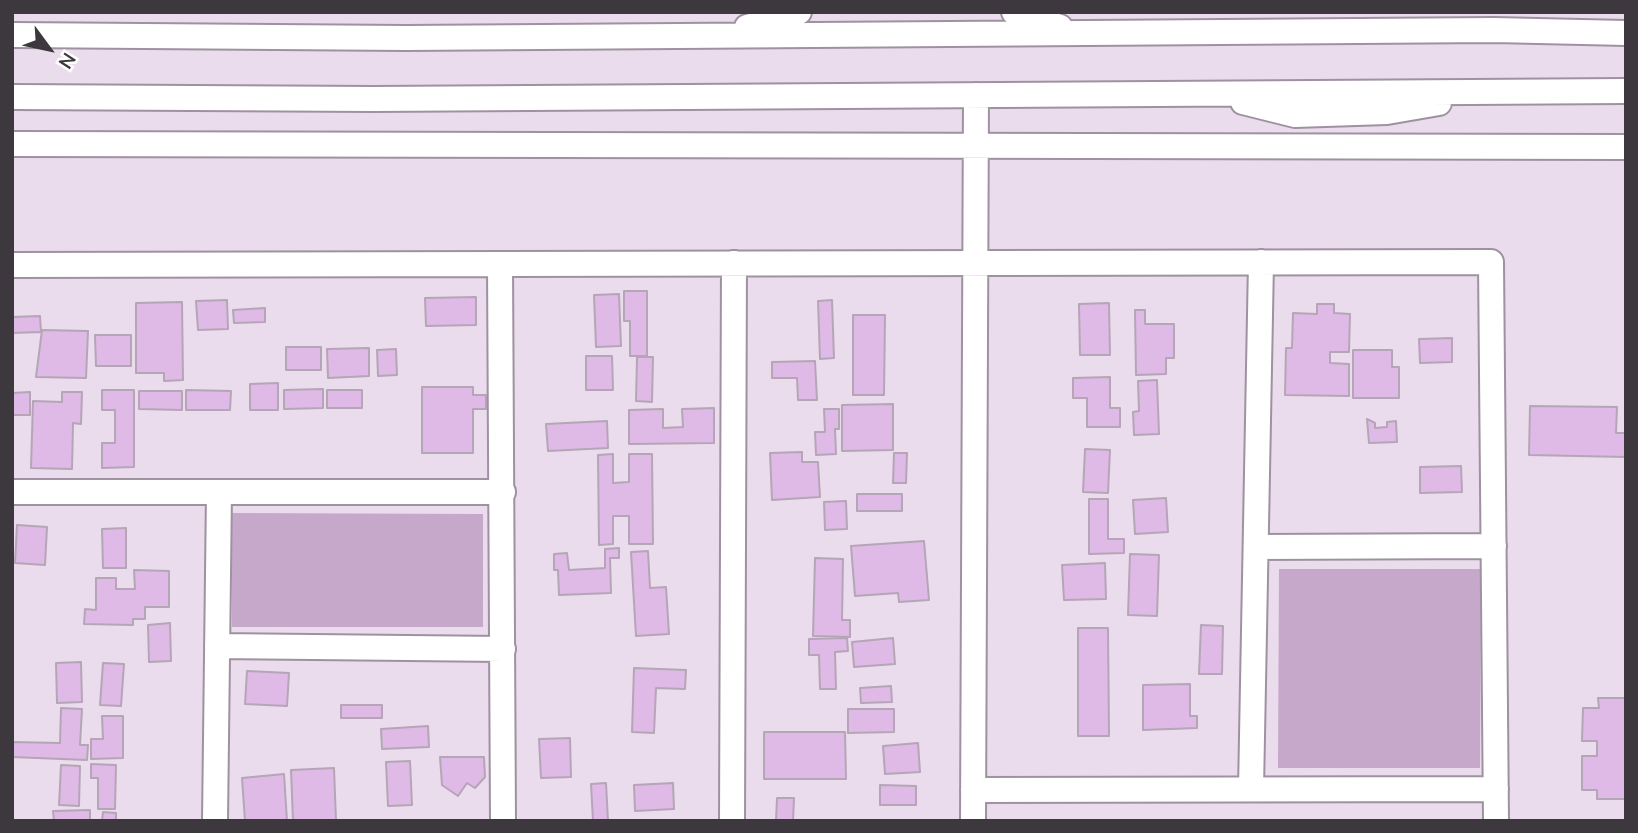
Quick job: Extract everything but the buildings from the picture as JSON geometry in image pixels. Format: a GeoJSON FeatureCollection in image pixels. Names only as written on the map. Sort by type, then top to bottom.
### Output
{"type":"FeatureCollection","features":[{"type":"Feature","properties":{"kind":"street"},"geometry":{"type":"LineString","coordinates":[[716,36],[799,12]]}},
{"type":"Feature","properties":{"kind":"street"},"geometry":{"type":"LineString","coordinates":[[1014,12],[1082,33]]}},
{"type":"Feature","properties":{"kind":"street"},"geometry":{"type":"LineString","coordinates":[[12,35],[405,38],[1480,30],[1626,33]]}},
{"type":"Feature","properties":{"kind":"street"},"geometry":{"type":"LineString","coordinates":[[12,97],[387,99],[1626,91]]}},
{"type":"Feature","properties":{"kind":"street"},"geometry":{"type":"LineString","coordinates":[[973,821],[976,95]]}},
{"type":"Feature","properties":{"kind":"street"},"geometry":{"type":"LineString","coordinates":[[12,144],[1626,147]]}},
{"type":"Feature","properties":{"kind":"street"},"geometry":{"type":"LineString","coordinates":[[1251,789],[1261,262]]}},
{"type":"Feature","properties":{"kind":"street"},"geometry":{"type":"LineString","coordinates":[[12,265],[1491,262],[1496,821]]}},
{"type":"Feature","properties":{"kind":"street"},"geometry":{"type":"LineString","coordinates":[[732,821],[734,263]]}},
{"type":"Feature","properties":{"kind":"street"},"geometry":{"type":"LineString","coordinates":[[500,264],[503,821]]}},
{"type":"Feature","properties":{"kind":"street"},"geometry":{"type":"LineString","coordinates":[[12,492],[503,492]]}},
{"type":"Feature","properties":{"kind":"street"},"geometry":{"type":"LineString","coordinates":[[215,821],[219,492]]}},
{"type":"Feature","properties":{"kind":"street"},"geometry":{"type":"LineString","coordinates":[[1256,547],[1494,546]]}},
{"type":"Feature","properties":{"kind":"street"},"geometry":{"type":"LineString","coordinates":[[217,646],[503,649]]}},
{"type":"Feature","properties":{"kind":"street"},"geometry":{"type":"LineString","coordinates":[[973,790],[1496,789]]}},
{"type":"Feature","properties":{"kind":"shaded area"},"geometry":{"type":"Polygon","coordinates":[[[232,513],[483,514],[483,627],[232,627],[232,513]]]}},
{"type":"Feature","properties":{"kind":"shaded area"},"geometry":{"type":"Polygon","coordinates":[[[1279,569],[1481,569],[1480,768],[1278,768],[1279,569]]]}}]}
